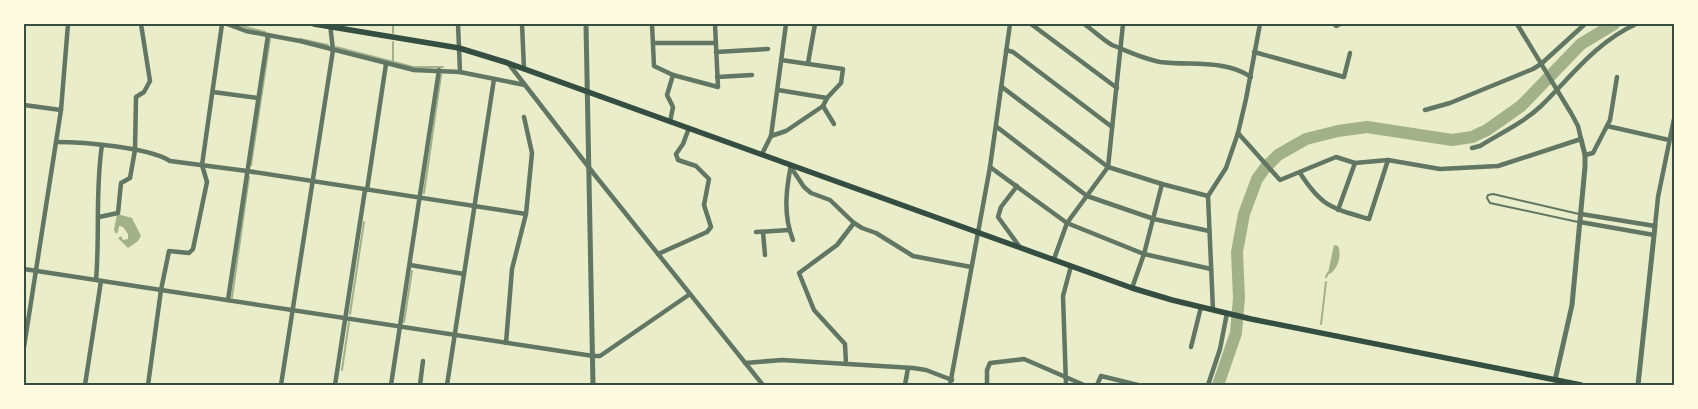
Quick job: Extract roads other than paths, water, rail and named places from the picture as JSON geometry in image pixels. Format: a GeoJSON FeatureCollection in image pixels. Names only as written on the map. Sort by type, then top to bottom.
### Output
{"type":"FeatureCollection","features":[{"type":"Feature","properties":{"kind":"main road"},"geometry":{"type":"LineString","coordinates":[[314,24],[330,25],[459,48],[508,63],[1132,288],[1251,319],[1581,385]]}},
{"type":"Feature","properties":{"kind":"street"},"geometry":{"type":"LineString","coordinates":[[24,347],[61,110],[68,24]]}},
{"type":"Feature","properties":{"kind":"street"},"geometry":{"type":"LineString","coordinates":[[99,217],[118,212],[121,183],[130,178],[135,150],[136,98],[144,92],[150,81],[141,24]]}},
{"type":"Feature","properties":{"kind":"street"},"geometry":{"type":"LineString","coordinates":[[148,385],[161,290],[169,251],[189,253],[192,249],[207,182],[202,165],[222,24]]}},
{"type":"Feature","properties":{"kind":"street"},"geometry":{"type":"LineString","coordinates":[[227,24],[246,31],[386,64],[422,71],[460,72],[525,85]]}},
{"type":"Feature","properties":{"kind":"street"},"geometry":{"type":"LineString","coordinates":[[458,24],[460,72]]}},
{"type":"Feature","properties":{"kind":"street"},"geometry":{"type":"LineString","coordinates":[[522,24],[524,69]]}},
{"type":"Feature","properties":{"kind":"street"},"geometry":{"type":"LineString","coordinates":[[586,24],[593,385]]}},
{"type":"Feature","properties":{"kind":"street"},"geometry":{"type":"LineString","coordinates":[[652,24],[654,66],[673,75],[718,87],[715,24]]}},
{"type":"Feature","properties":{"kind":"street"},"geometry":{"type":"LineString","coordinates":[[762,154],[771,136],[786,24]]}},
{"type":"Feature","properties":{"kind":"street"},"geometry":{"type":"LineString","coordinates":[[808,63],[815,24]]}},
{"type":"Feature","properties":{"kind":"street"},"geometry":{"type":"LineString","coordinates":[[745,363],[782,360],[908,368],[926,370],[951,383],[997,127],[1010,24]]}},
{"type":"Feature","properties":{"kind":"street"},"geometry":{"type":"LineString","coordinates":[[1031,24],[1117,88]]}},
{"type":"Feature","properties":{"kind":"street"},"geometry":{"type":"LineString","coordinates":[[1084,24],[1112,44],[1159,62],[1205,64],[1239,69],[1250,77]]}},
{"type":"Feature","properties":{"kind":"street"},"geometry":{"type":"LineString","coordinates":[[1054,259],[1067,223],[1108,168],[1123,24]]}},
{"type":"Feature","properties":{"kind":"street"},"geometry":{"type":"LineString","coordinates":[[1213,310],[1208,196],[1226,168],[1238,132],[1260,24]]}},
{"type":"Feature","properties":{"kind":"street"},"geometry":{"type":"LineString","coordinates":[[1334,24],[1336,26],[1340,24]]}},
{"type":"Feature","properties":{"kind":"street"},"geometry":{"type":"LineString","coordinates":[[1517,24],[1578,126],[1585,155],[1572,305],[1555,380]]}},
{"type":"Feature","properties":{"kind":"street"},"geometry":{"type":"LineString","coordinates":[[1425,110],[1450,103],[1542,65],[1585,24]]}},
{"type":"Feature","properties":{"kind":"street"},"geometry":{"type":"LineString","coordinates":[[1472,148],[1480,146],[1526,118],[1597,49],[1626,28],[1636,24]]}},
{"type":"Feature","properties":{"kind":"street"},"geometry":{"type":"LineString","coordinates":[[281,385],[333,50],[330,25]]}},
{"type":"Feature","properties":{"kind":"street"},"geometry":{"type":"LineString","coordinates":[[228,300],[268,35]]}},
{"type":"Feature","properties":{"kind":"street"},"geometry":{"type":"LineString","coordinates":[[653,43],[716,43]]}},
{"type":"Feature","properties":{"kind":"street"},"geometry":{"type":"LineString","coordinates":[[716,52],[768,49]]}},
{"type":"Feature","properties":{"kind":"street"},"geometry":{"type":"LineString","coordinates":[[1006,50],[1013,52],[1112,128]]}},
{"type":"Feature","properties":{"kind":"street"},"geometry":{"type":"LineString","coordinates":[[1254,52],[1344,77],[1350,53]]}},
{"type":"Feature","properties":{"kind":"street"},"geometry":{"type":"LineString","coordinates":[[771,136],[786,131],[823,106],[826,98],[841,83],[843,69],[781,60]]}},
{"type":"Feature","properties":{"kind":"street"},"geometry":{"type":"LineString","coordinates":[[508,63],[589,168],[763,385]]}},
{"type":"Feature","properties":{"kind":"street"},"geometry":{"type":"LineString","coordinates":[[342,385],[335,385],[386,64]]}},
{"type":"Feature","properties":{"kind":"street"},"geometry":{"type":"LineString","coordinates":[[391,385],[439,70]]}},
{"type":"Feature","properties":{"kind":"street"},"geometry":{"type":"LineString","coordinates":[[670,122],[673,107],[667,95],[673,75]]}},
{"type":"Feature","properties":{"kind":"street"},"geometry":{"type":"LineString","coordinates":[[717,77],[752,75]]}},
{"type":"Feature","properties":{"kind":"street"},"geometry":{"type":"LineString","coordinates":[[1585,155],[1593,153],[1610,120],[1617,77]]}},
{"type":"Feature","properties":{"kind":"street"},"geometry":{"type":"LineString","coordinates":[[447,385],[494,79]]}},
{"type":"Feature","properties":{"kind":"street"},"geometry":{"type":"LineString","coordinates":[[1002,87],[1108,168],[1208,196]]}},
{"type":"Feature","properties":{"kind":"street"},"geometry":{"type":"LineString","coordinates":[[778,90],[826,98]]}},
{"type":"Feature","properties":{"kind":"street"},"geometry":{"type":"LineString","coordinates":[[213,92],[258,98]]}},
{"type":"Feature","properties":{"kind":"street"},"geometry":{"type":"LineString","coordinates":[[24,106],[61,110]]}},
{"type":"Feature","properties":{"kind":"street"},"geometry":{"type":"LineString","coordinates":[[823,106],[834,124]]}},
{"type":"Feature","properties":{"kind":"street"},"geometry":{"type":"LineString","coordinates":[[506,343],[512,270],[526,214],[532,153],[524,117]]}},
{"type":"Feature","properties":{"kind":"street"},"geometry":{"type":"LineString","coordinates":[[1638,385],[1658,197],[1674,119]]}},
{"type":"Feature","properties":{"kind":"street"},"geometry":{"type":"LineString","coordinates":[[1607,126],[1670,140]]}},
{"type":"Feature","properties":{"kind":"street"},"geometry":{"type":"LineString","coordinates":[[997,127],[1087,196],[1154,219],[1209,231]]}},
{"type":"Feature","properties":{"kind":"street"},"geometry":{"type":"LineString","coordinates":[[658,254],[707,232],[711,227],[704,204],[709,179],[696,166],[678,160],[676,154],[683,144],[689,128]]}},
{"type":"Feature","properties":{"kind":"street"},"geometry":{"type":"LineString","coordinates":[[1238,132],[1280,180],[1336,157],[1355,163],[1388,160],[1440,169],[1498,166],[1581,139]]}},
{"type":"Feature","properties":{"kind":"street"},"geometry":{"type":"LineString","coordinates":[[56,142],[76,142],[135,150],[161,155],[170,161],[526,214]]}},
{"type":"Feature","properties":{"kind":"street"},"geometry":{"type":"LineString","coordinates":[[85,385],[99,281],[98,184],[102,145]]}},
{"type":"Feature","properties":{"kind":"street"},"geometry":{"type":"LineString","coordinates":[[1300,173],[1312,192],[1323,203],[1338,210],[1369,219],[1388,160]]}},
{"type":"Feature","properties":{"kind":"street"},"geometry":{"type":"LineString","coordinates":[[1338,210],[1355,163]]}},
{"type":"Feature","properties":{"kind":"street"},"geometry":{"type":"LineString","coordinates":[[791,165],[804,187],[811,193],[830,200],[854,224],[876,233],[913,256],[971,267]]}},
{"type":"Feature","properties":{"kind":"street"},"geometry":{"type":"LineString","coordinates":[[791,165],[785,200],[789,230],[793,240]]}},
{"type":"Feature","properties":{"kind":"street"},"geometry":{"type":"LineString","coordinates":[[990,167],[1067,223],[1144,254],[1211,269]]}},
{"type":"Feature","properties":{"kind":"street"},"geometry":{"type":"LineString","coordinates":[[1132,288],[1144,254],[1162,184]]}},
{"type":"Feature","properties":{"kind":"street"},"geometry":{"type":"LineString","coordinates":[[1017,186],[1001,207],[998,217],[1019,246]]}},
{"type":"Feature","properties":{"kind":"street"},"geometry":{"type":"LineString","coordinates":[[1580,214],[1655,226]]}},
{"type":"Feature","properties":{"kind":"street"},"geometry":{"type":"LineString","coordinates":[[1580,222],[1654,235]]}},
{"type":"Feature","properties":{"kind":"street"},"geometry":{"type":"LineString","coordinates":[[846,364],[845,344],[814,310],[799,273],[837,245],[854,224]]}},
{"type":"Feature","properties":{"kind":"street"},"geometry":{"type":"LineString","coordinates":[[756,232],[789,230]]}},
{"type":"Feature","properties":{"kind":"street"},"geometry":{"type":"LineString","coordinates":[[763,232],[766,255]]}},
{"type":"Feature","properties":{"kind":"street"},"geometry":{"type":"LineString","coordinates":[[410,265],[464,274]]}},
{"type":"Feature","properties":{"kind":"street"},"geometry":{"type":"LineString","coordinates":[[1066,385],[1063,296],[1071,266]]}},
{"type":"Feature","properties":{"kind":"street"},"geometry":{"type":"LineString","coordinates":[[24,269],[593,356],[600,356],[690,294]]}},
{"type":"Feature","properties":{"kind":"street"},"geometry":{"type":"LineString","coordinates":[[1191,347],[1201,307]]}},
{"type":"Feature","properties":{"kind":"street"},"geometry":{"type":"LineString","coordinates":[[1208,385],[1220,349],[1228,313]]}},
{"type":"Feature","properties":{"kind":"street"},"geometry":{"type":"LineString","coordinates":[[987,385],[987,370],[990,363],[1024,359],[1084,385]]}},
{"type":"Feature","properties":{"kind":"street"},"geometry":{"type":"LineString","coordinates":[[420,385],[423,361]]}},
{"type":"Feature","properties":{"kind":"street"},"geometry":{"type":"LineString","coordinates":[[905,385],[908,368]]}},
{"type":"Feature","properties":{"kind":"street"},"geometry":{"type":"LineString","coordinates":[[1097,385],[1101,376],[1138,385]]}},
{"type":"Feature","properties":{"kind":"lane"},"geometry":{"type":"LineString","coordinates":[[1580,214],[1492,194],[1487,196],[1487,200],[1490,203],[1580,222]]}},
{"type":"Feature","properties":{"kind":"waterway"},"geometry":{"type":"LineString","coordinates":[[234,24],[265,32]]}},
{"type":"Feature","properties":{"kind":"waterway"},"geometry":{"type":"LineString","coordinates":[[393,24],[393,33]]}},
{"type":"Feature","properties":{"kind":"waterway"},"geometry":{"type":"LineString","coordinates":[[1218,385],[1236,333],[1239,298],[1237,252],[1244,214],[1257,179],[1278,155],[1306,139],[1338,131],[1367,127],[1452,140],[1472,137],[1487,130],[1521,106],[1581,44],[1614,24]]}},
{"type":"Feature","properties":{"kind":"waterway"},"geometry":{"type":"LineString","coordinates":[[251,165],[270,39]]}},
{"type":"Feature","properties":{"kind":"waterway"},"geometry":{"type":"LineString","coordinates":[[300,39],[328,45]]}},
{"type":"Feature","properties":{"kind":"waterway"},"geometry":{"type":"LineString","coordinates":[[393,42],[393,63]]}},
{"type":"Feature","properties":{"kind":"waterway"},"geometry":{"type":"LineString","coordinates":[[336,47],[413,67],[443,67]]}},
{"type":"Feature","properties":{"kind":"waterway"},"geometry":{"type":"LineString","coordinates":[[424,193],[441,75]]}},
{"type":"Feature","properties":{"kind":"waterway"},"geometry":{"type":"LineString","coordinates":[[232,297],[249,177]]}},
{"type":"Feature","properties":{"kind":"waterway"},"geometry":{"type":"LineString","coordinates":[[350,314],[364,222]]}},
{"type":"Feature","properties":{"kind":"waterway"},"geometry":{"type":"LineString","coordinates":[[404,322],[412,271]]}},
{"type":"Feature","properties":{"kind":"waterway"},"geometry":{"type":"LineString","coordinates":[[1326,277],[1328,273]]}},
{"type":"Feature","properties":{"kind":"waterway"},"geometry":{"type":"LineString","coordinates":[[1321,324],[1326,282]]}},
{"type":"Feature","properties":{"kind":"waterway"},"geometry":{"type":"LineString","coordinates":[[342,370],[349,322]]}}]}
